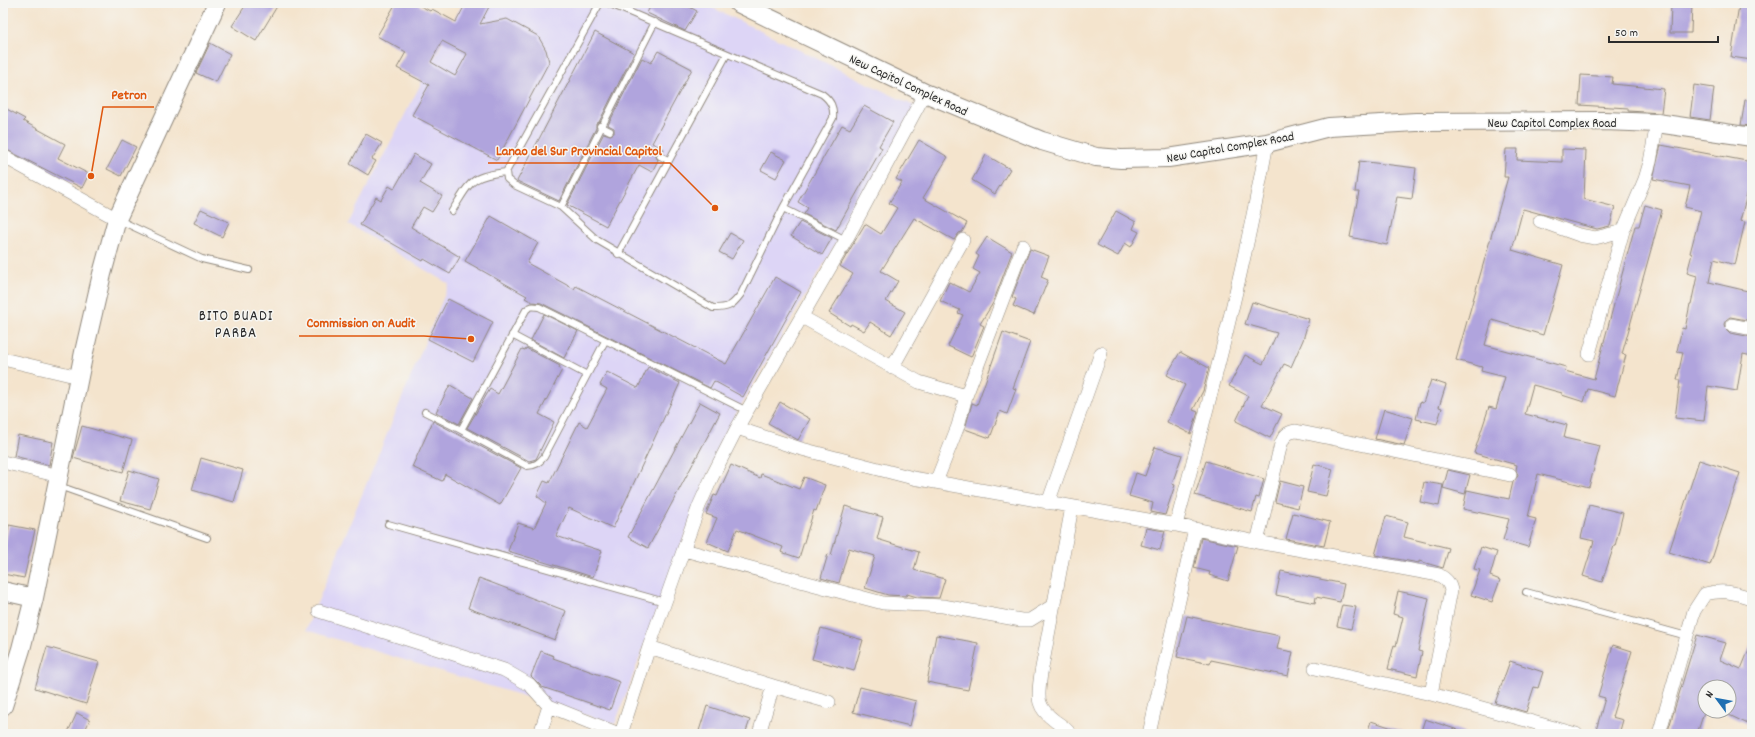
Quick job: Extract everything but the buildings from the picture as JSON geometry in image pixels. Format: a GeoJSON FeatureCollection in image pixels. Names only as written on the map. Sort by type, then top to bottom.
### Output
{"type":"FeatureCollection","features":[{"type":"Feature","properties":{"kind":"main road"},"geometry":{"type":"LineString","coordinates":[[3,706],[19,655],[34,598],[79,377],[102,274],[117,219],[217,3]]}},
{"type":"Feature","properties":{"kind":"main road","name":"New Capitol Complex Road"},"geometry":{"type":"LineString","coordinates":[[738,3],[925,93],[1042,141],[1096,157],[1121,159],[1168,158],[1267,143],[1329,127],[1367,124],[1604,121],[1657,123],[1752,137]]}},
{"type":"Feature","properties":{"kind":"main road"},"geometry":{"type":"LineString","coordinates":[[3,591],[34,598]]}},
{"type":"Feature","properties":{"kind":"street"},"geometry":{"type":"LineString","coordinates":[[319,611],[504,670],[530,685],[549,706],[620,734],[699,506],[712,477],[737,428],[846,240],[925,93]]}},
{"type":"Feature","properties":{"kind":"street"},"geometry":{"type":"LineString","coordinates":[[1589,354],[1623,231],[1645,179],[1650,162],[1657,123]]}},
{"type":"Feature","properties":{"kind":"street"},"geometry":{"type":"LineString","coordinates":[[1176,525],[1210,399],[1256,202],[1267,143]]}},
{"type":"Feature","properties":{"kind":"street"},"geometry":{"type":"LineString","coordinates":[[3,156],[117,219]]}},
{"type":"Feature","properties":{"kind":"street"},"geometry":{"type":"LineString","coordinates":[[1540,221],[1579,235],[1596,238],[1623,231]]}},
{"type":"Feature","properties":{"kind":"street"},"geometry":{"type":"LineString","coordinates":[[892,368],[963,240]]}},
{"type":"Feature","properties":{"kind":"street"},"geometry":{"type":"LineString","coordinates":[[936,482],[958,426],[966,396],[1023,246]]}},
{"type":"Feature","properties":{"kind":"street"},"geometry":{"type":"LineString","coordinates":[[802,317],[918,382],[966,396]]}},
{"type":"Feature","properties":{"kind":"street"},"geometry":{"type":"LineString","coordinates":[[1732,325],[1752,329]]}},
{"type":"Feature","properties":{"kind":"street"},"geometry":{"type":"LineString","coordinates":[[1048,503],[1101,353]]}},
{"type":"Feature","properties":{"kind":"street"},"geometry":{"type":"LineString","coordinates":[[3,359],[79,377]]}},
{"type":"Feature","properties":{"kind":"street"},"geometry":{"type":"LineString","coordinates":[[737,428],[798,448],[913,478],[1176,525],[1257,542],[1439,575],[1446,579],[1450,584],[1451,590],[1431,694]]}},
{"type":"Feature","properties":{"kind":"street"},"geometry":{"type":"LineString","coordinates":[[1257,542],[1280,444],[1289,432],[1296,431],[1510,475]]}},
{"type":"Feature","properties":{"kind":"street"},"geometry":{"type":"LineString","coordinates":[[3,462],[58,481]]}},
{"type":"Feature","properties":{"kind":"street"},"geometry":{"type":"LineString","coordinates":[[1070,734],[1044,713],[1040,705],[1039,695],[1041,673],[1072,507]]}},
{"type":"Feature","properties":{"kind":"street"},"geometry":{"type":"LineString","coordinates":[[1149,734],[1195,529]]}},
{"type":"Feature","properties":{"kind":"street"},"geometry":{"type":"LineString","coordinates":[[684,550],[883,602],[943,606],[1021,620],[1030,620],[1054,605]]}},
{"type":"Feature","properties":{"kind":"street"},"geometry":{"type":"LineString","coordinates":[[1659,734],[1694,611],[1705,594],[1727,591],[1752,598]]}},
{"type":"Feature","properties":{"kind":"street"},"geometry":{"type":"LineString","coordinates":[[649,647],[829,702]]}},
{"type":"Feature","properties":{"kind":"street"},"geometry":{"type":"LineString","coordinates":[[1315,668],[1431,694],[1576,734]]}},
{"type":"Feature","properties":{"kind":"street"},"geometry":{"type":"LineString","coordinates":[[759,734],[774,686]]}},
{"type":"Feature","properties":{"kind":"street"},"geometry":{"type":"LineString","coordinates":[[540,734],[549,706]]}},
{"type":"Feature","properties":{"kind":"lane"},"geometry":{"type":"LineString","coordinates":[[600,3],[506,172],[507,179],[514,185],[561,207],[596,240],[713,308],[724,308],[733,305],[741,294],[783,208],[833,118],[834,110],[832,105],[830,101],[822,94],[608,3]]}},
{"type":"Feature","properties":{"kind":"lane"},"geometry":{"type":"LineString","coordinates":[[561,207],[600,126],[655,22]]}},
{"type":"Feature","properties":{"kind":"lane"},"geometry":{"type":"LineString","coordinates":[[618,254],[727,54]]}},
{"type":"Feature","properties":{"kind":"lane"},"geometry":{"type":"LineString","coordinates":[[600,126],[610,131]]}},
{"type":"Feature","properties":{"kind":"lane"},"geometry":{"type":"LineString","coordinates":[[660,156],[668,160]]}},
{"type":"Feature","properties":{"kind":"lane"},"geometry":{"type":"LineString","coordinates":[[452,211],[475,178],[486,174],[506,172]]}},
{"type":"Feature","properties":{"kind":"lane"},"geometry":{"type":"LineString","coordinates":[[783,208],[846,240]]}},
{"type":"Feature","properties":{"kind":"lane"},"geometry":{"type":"LineString","coordinates":[[117,219],[172,247],[202,260],[249,270]]}},
{"type":"Feature","properties":{"kind":"lane"},"geometry":{"type":"LineString","coordinates":[[461,430],[526,310],[529,307],[534,306],[539,307],[747,411]]}},
{"type":"Feature","properties":{"kind":"lane"},"geometry":{"type":"LineString","coordinates":[[512,335],[587,375]]}},
{"type":"Feature","properties":{"kind":"lane"},"geometry":{"type":"LineString","coordinates":[[425,412],[527,466],[533,466],[539,463],[544,457],[605,341]]}},
{"type":"Feature","properties":{"kind":"lane"},"geometry":{"type":"LineString","coordinates":[[58,481],[207,538]]}},
{"type":"Feature","properties":{"kind":"lane"},"geometry":{"type":"LineString","coordinates":[[388,524],[665,602]]}},
{"type":"Feature","properties":{"kind":"lane"},"geometry":{"type":"LineString","coordinates":[[1526,592],[1687,636]]}},
{"type":"Feature","properties":{"kind":"shaded area"},"geometry":{"type":"Polygon","coordinates":[[[463,3],[703,3],[916,107],[720,441],[615,724],[306,630],[449,284],[348,224],[463,3]]]}},
{"type":"Feature","properties":{"kind":"place","name":"Petron"},"geometry":{"type":"Point","coordinates":[91,176]}},
{"type":"Feature","properties":{"kind":"place","name":"Lanao del Sur Provincial Capitol"},"geometry":{"type":"Point","coordinates":[715,208]}},
{"type":"Feature","properties":{"kind":"place","name":"Commission on Audit"},"geometry":{"type":"Point","coordinates":[471,339]}},
{"type":"Feature","properties":{"kind":"district","name":"BITO BUADI PARBA"},"geometry":{"type":"Point","coordinates":[236,324]}}]}
